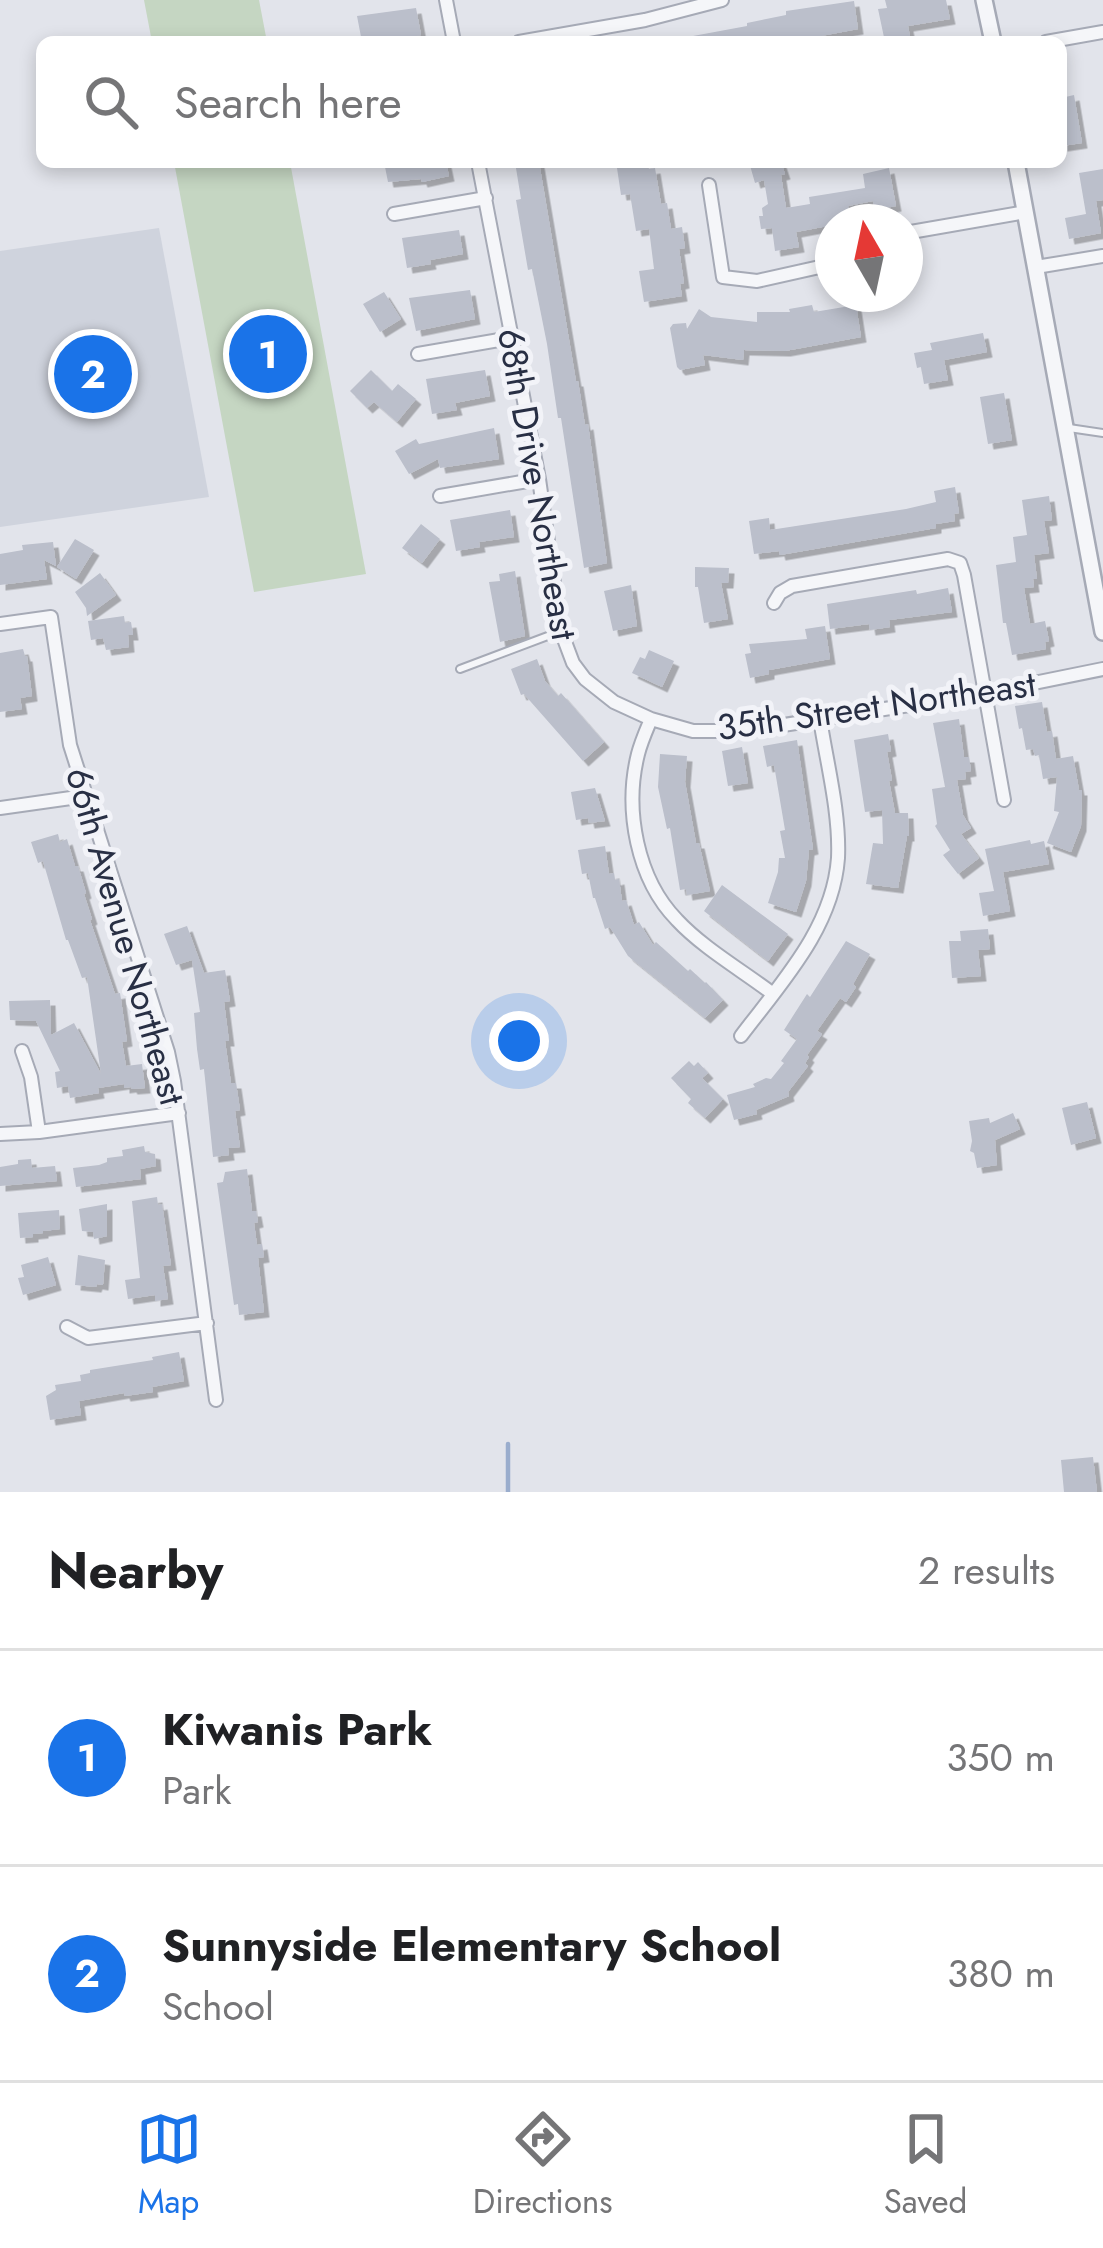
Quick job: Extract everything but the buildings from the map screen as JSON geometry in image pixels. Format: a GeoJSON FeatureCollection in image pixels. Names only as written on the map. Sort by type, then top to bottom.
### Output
{"type":"FeatureCollection","features":[{"type":"Feature","properties":{"kind":"street"},"geometry":{"type":"LineString","coordinates":[[446,0],[453,36]]}},
{"type":"Feature","properties":{"kind":"street"},"geometry":{"type":"LineString","coordinates":[[554,36],[646,20],[722,0]]}},
{"type":"Feature","properties":{"kind":"street"},"geometry":{"type":"LineString","coordinates":[[984,0],[991,36]]}},
{"type":"Feature","properties":{"kind":"street"},"geometry":{"type":"LineString","coordinates":[[1067,38],[1103,32]]}},
{"type":"Feature","properties":{"kind":"street","name":"68th Drive Northeast"},"geometry":{"type":"LineString","coordinates":[[479,168],[538,479],[561,631],[585,679],[614,701],[651,719]]}},
{"type":"Feature","properties":{"kind":"street"},"geometry":{"type":"LineString","coordinates":[[1017,168],[1103,632]]}},
{"type":"Feature","properties":{"kind":"street"},"geometry":{"type":"LineString","coordinates":[[709,185],[723,277],[758,281],[815,268]]}},
{"type":"Feature","properties":{"kind":"street"},"geometry":{"type":"LineString","coordinates":[[394,214],[486,198]]}},
{"type":"Feature","properties":{"kind":"street"},"geometry":{"type":"LineString","coordinates":[[923,230],[1026,212]]}},
{"type":"Feature","properties":{"kind":"street"},"geometry":{"type":"LineString","coordinates":[[1036,267],[1103,256]]}},
{"type":"Feature","properties":{"kind":"street"},"geometry":{"type":"LineString","coordinates":[[418,354],[511,338]]}},
{"type":"Feature","properties":{"kind":"street"},"geometry":{"type":"LineString","coordinates":[[440,496],[538,479]]}},
{"type":"Feature","properties":{"kind":"street"},"geometry":{"type":"LineString","coordinates":[[774,603],[792,586],[948,559],[960,563],[1004,800]]}},
{"type":"Feature","properties":{"kind":"street","name":"66th Avenue Northeast"},"geometry":{"type":"LineString","coordinates":[[0,624],[50,617],[70,745],[168,1052],[216,1400]]}},
{"type":"Feature","properties":{"kind":"street","name":"35th Street Northeast"},"geometry":{"type":"LineString","coordinates":[[651,719],[693,731],[746,731],[986,693],[1103,669]]}},
{"type":"Feature","properties":{"kind":"street"},"geometry":{"type":"LineString","coordinates":[[651,719],[634,784],[641,863],[657,897],[680,924],[773,994]]}},
{"type":"Feature","properties":{"kind":"street"},"geometry":{"type":"LineString","coordinates":[[741,1036],[802,955],[825,912],[835,879],[835,812],[820,719]]}},
{"type":"Feature","properties":{"kind":"street"},"geometry":{"type":"LineString","coordinates":[[0,808],[85,796]]}},
{"type":"Feature","properties":{"kind":"street"},"geometry":{"type":"LineString","coordinates":[[22,1051],[39,1132]]}},
{"type":"Feature","properties":{"kind":"street"},"geometry":{"type":"LineString","coordinates":[[0,1134],[179,1113]]}},
{"type":"Feature","properties":{"kind":"street"},"geometry":{"type":"LineString","coordinates":[[67,1327],[88,1337],[207,1323]]}},
{"type":"Feature","properties":{"kind":"lane"},"geometry":{"type":"LineString","coordinates":[[1065,427],[1103,433]]}},
{"type":"Feature","properties":{"kind":"lane"},"geometry":{"type":"LineString","coordinates":[[460,669],[561,631]]}},
{"type":"Feature","properties":{"kind":"shaded area"},"geometry":{"type":"Polygon","coordinates":[[[159,228],[209,497],[0,527],[0,251],[159,228]]]}},
{"type":"Feature","properties":{"kind":"green space"},"geometry":{"type":"Polygon","coordinates":[[[144,0],[259,0],[266,36],[151,36],[144,0]]]}},
{"type":"Feature","properties":{"kind":"green space"},"geometry":{"type":"Polygon","coordinates":[[[175,168],[291,168],[366,574],[254,592],[175,168]]]}},
{"type":"Feature","properties":{"kind":"waterway"},"geometry":{"type":"LineString","coordinates":[[508,1444],[508,1492]]}},
{"type":"Feature","properties":{"kind":"place","name":"Kiwanis Park"},"geometry":{"type":"Point","coordinates":[268,354]}},
{"type":"Feature","properties":{"kind":"place","name":"Sunnyside Elementary School"},"geometry":{"type":"Point","coordinates":[93,374]}}]}
